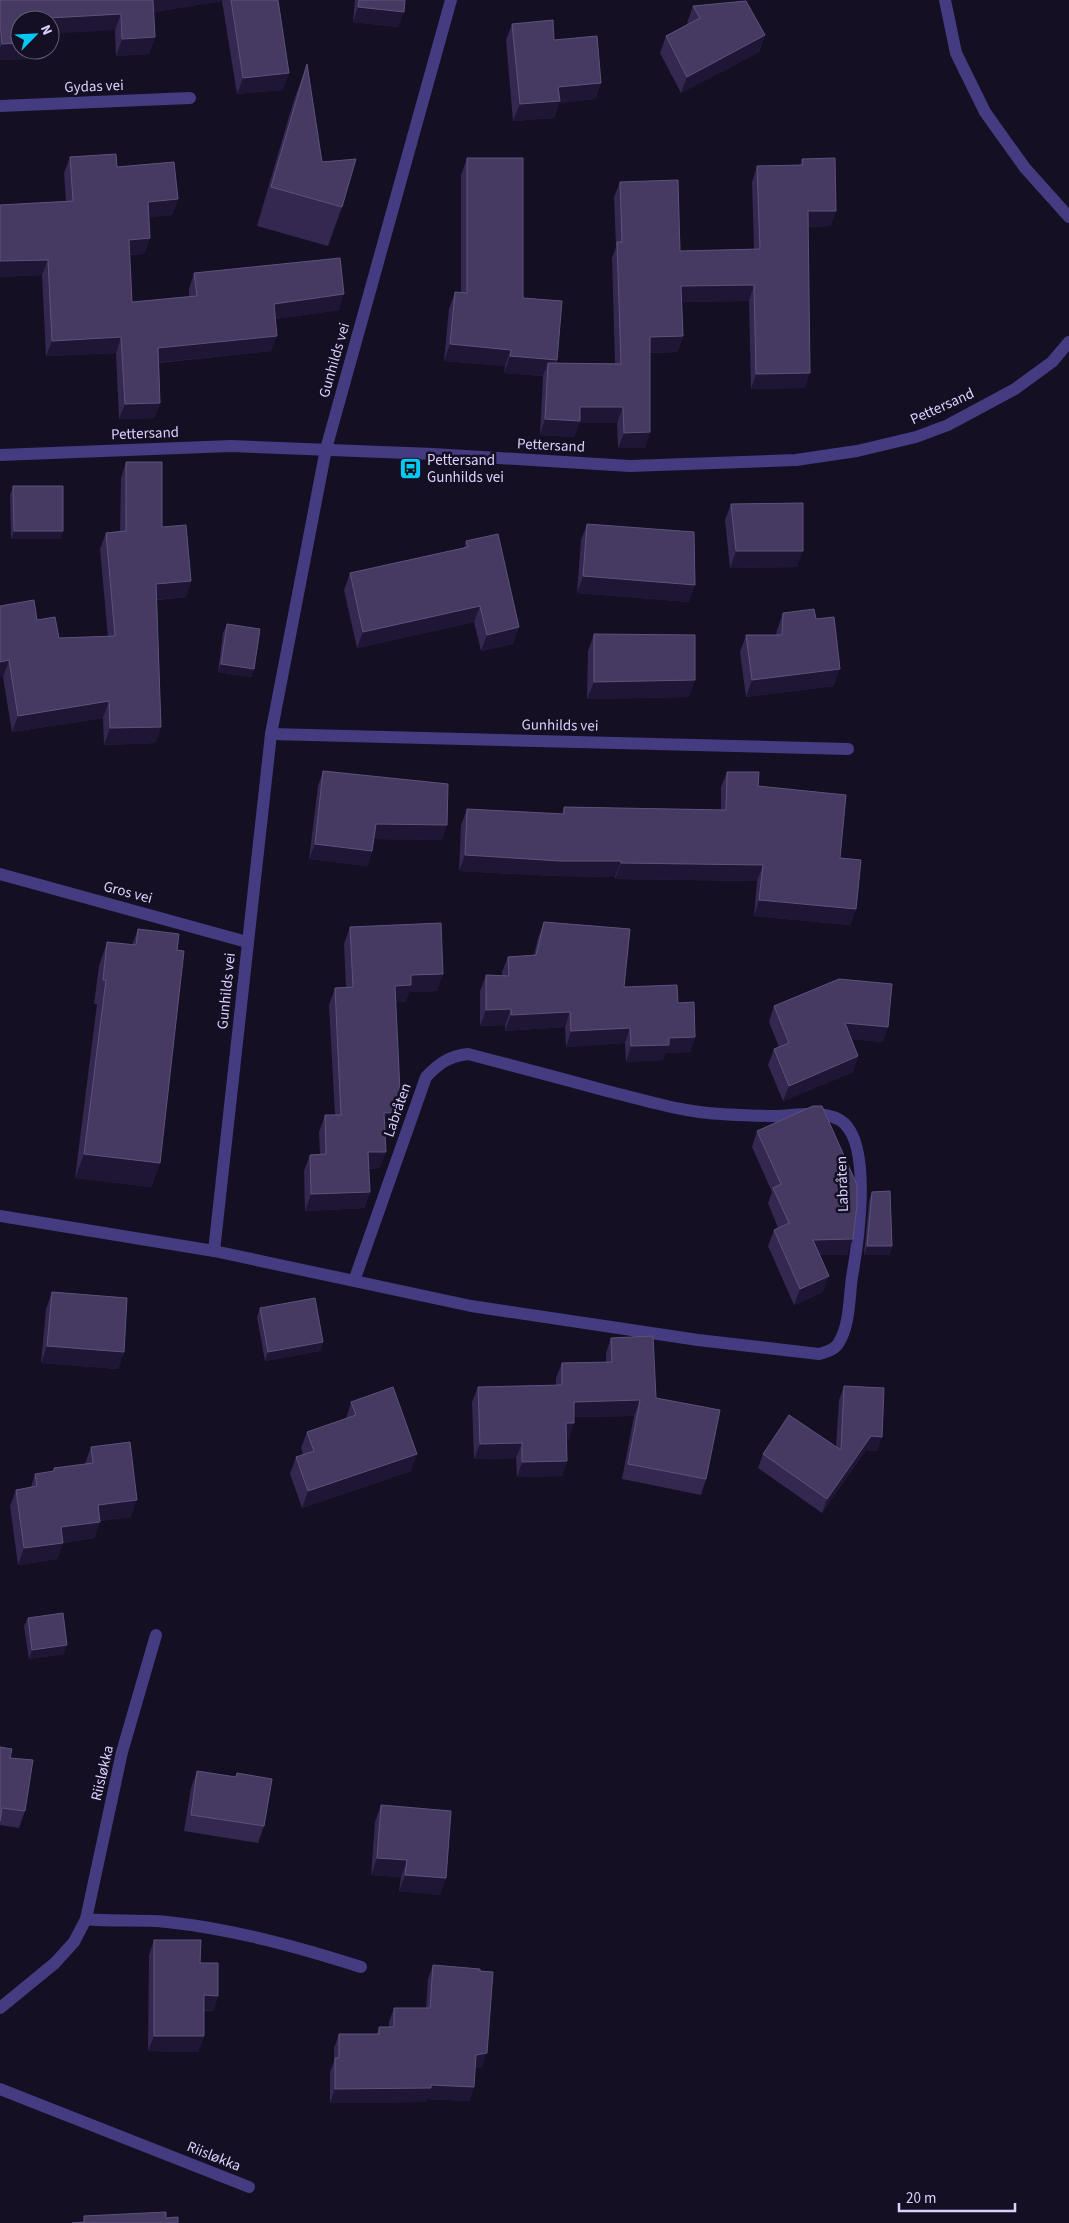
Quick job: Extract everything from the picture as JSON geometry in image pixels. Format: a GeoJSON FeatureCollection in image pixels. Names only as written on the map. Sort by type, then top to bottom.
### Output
{"type":"FeatureCollection","features":[{"type":"Feature","properties":{"kind":"street","name":"Gunhilds vei"},"geometry":{"type":"LineString","coordinates":[[214,1251],[271,734],[326,449],[451,0]]}},
{"type":"Feature","properties":{"kind":"street"},"geometry":{"type":"LineString","coordinates":[[945,0],[956,53],[985,112],[1025,168],[1069,217]]}},
{"type":"Feature","properties":{"kind":"street","name":"Gydas vei"},"geometry":{"type":"LineString","coordinates":[[0,106],[190,98]]}},
{"type":"Feature","properties":{"kind":"street","name":"Pettersand"},"geometry":{"type":"LineString","coordinates":[[0,455],[231,446],[326,449],[630,466],[796,460],[858,451],[916,437],[948,425],[1015,389],[1052,362],[1069,342]]}},
{"type":"Feature","properties":{"kind":"street","name":"Gunhilds vei"},"geometry":{"type":"LineString","coordinates":[[271,734],[848,749]]}},
{"type":"Feature","properties":{"kind":"street","name":"Gros vei"},"geometry":{"type":"LineString","coordinates":[[0,874],[248,942]]}},
{"type":"Feature","properties":{"kind":"street","name":"Labråten"},"geometry":{"type":"LineString","coordinates":[[0,1216],[214,1251],[354,1282],[470,1306],[698,1340],[819,1354],[830,1351],[838,1344],[845,1328],[859,1236],[860,1170],[857,1147],[851,1131],[843,1122],[832,1117],[818,1115],[718,1114],[666,1106],[468,1054],[454,1056],[438,1064],[426,1077],[354,1282]]}},
{"type":"Feature","properties":{"kind":"street","name":"Riisløkka"},"geometry":{"type":"LineString","coordinates":[[0,2008],[55,1963],[74,1942],[86,1919],[122,1752],[156,1635]]}},
{"type":"Feature","properties":{"kind":"street"},"geometry":{"type":"LineString","coordinates":[[86,1919],[106,1921],[134,1918],[211,1929],[306,1949],[361,1967]]}},
{"type":"Feature","properties":{"kind":"street","name":"Riisløkka"},"geometry":{"type":"LineString","coordinates":[[0,2089],[249,2187]]}},
{"type":"Feature","properties":{"kind":"building"},"geometry":{"type":"Polygon","coordinates":[[[0,0],[153,0],[155,37],[122,39],[121,14],[60,17],[60,10],[10,10],[10,44],[2,44],[0,0]]]}},
{"type":"Feature","properties":{"kind":"building"},"geometry":{"type":"Polygon","coordinates":[[[231,0],[278,0],[289,73],[243,78],[231,0]]]}},
{"type":"Feature","properties":{"kind":"building"},"geometry":{"type":"Polygon","coordinates":[[[359,0],[405,0],[404,12],[358,7],[359,0]]]}},
{"type":"Feature","properties":{"kind":"building"},"geometry":{"type":"Polygon","coordinates":[[[746,1],[765,35],[687,77],[666,36],[700,18],[693,6],[746,1]]]}},
{"type":"Feature","properties":{"kind":"building"},"geometry":{"type":"Polygon","coordinates":[[[553,20],[554,40],[597,36],[601,83],[558,87],[560,101],[520,104],[512,24],[553,20]]]}},
{"type":"Feature","properties":{"kind":"building"},"geometry":{"type":"Polygon","coordinates":[[[307,64],[322,162],[356,159],[342,207],[271,187],[307,64]]]}},
{"type":"Feature","properties":{"kind":"building"},"geometry":{"type":"Polygon","coordinates":[[[116,154],[117,167],[174,162],[178,199],[148,202],[150,238],[129,240],[132,302],[197,296],[194,273],[340,258],[344,294],[274,304],[277,336],[158,348],[160,403],[125,404],[121,337],[52,341],[48,260],[0,261],[0,205],[73,201],[70,157],[116,154]]]}},
{"type":"Feature","properties":{"kind":"building"},"geometry":{"type":"Polygon","coordinates":[[[467,158],[523,158],[523,298],[562,301],[557,360],[510,356],[511,350],[450,344],[455,292],[467,293],[467,158]]]}},
{"type":"Feature","properties":{"kind":"building"},"geometry":{"type":"Polygon","coordinates":[[[835,158],[836,211],[808,211],[810,373],[756,374],[754,285],[681,286],[683,336],[650,337],[650,432],[624,433],[623,407],[580,407],[580,421],[545,419],[548,363],[621,364],[617,242],[622,242],[620,182],[678,180],[680,251],[760,249],[757,166],[803,165],[802,159],[835,158]]]}},
{"type":"Feature","properties":{"kind":"building"},"geometry":{"type":"Polygon","coordinates":[[[126,462],[162,462],[162,527],[186,525],[191,581],[156,584],[161,727],[110,728],[109,701],[18,716],[9,660],[0,662],[0,606],[34,600],[37,620],[55,617],[59,638],[115,636],[106,533],[126,531],[126,462]]]}},
{"type":"Feature","properties":{"kind":"building"},"geometry":{"type":"Polygon","coordinates":[[[13,486],[63,486],[63,531],[14,531],[13,486]]]}},
{"type":"Feature","properties":{"kind":"building"},"geometry":{"type":"Polygon","coordinates":[[[803,503],[803,551],[736,551],[731,504],[803,503]]]}},
{"type":"Feature","properties":{"kind":"building"},"geometry":{"type":"Polygon","coordinates":[[[587,524],[694,532],[695,585],[583,576],[587,524]]]}},
{"type":"Feature","properties":{"kind":"building"},"geometry":{"type":"Polygon","coordinates":[[[498,534],[519,627],[487,635],[480,606],[363,632],[350,573],[468,547],[466,541],[498,534]]]}},
{"type":"Feature","properties":{"kind":"building"},"geometry":{"type":"Polygon","coordinates":[[[814,609],[816,619],[834,617],[840,669],[752,680],[746,635],[782,635],[783,613],[814,609]]]}},
{"type":"Feature","properties":{"kind":"building"},"geometry":{"type":"Polygon","coordinates":[[[227,624],[260,629],[254,669],[221,664],[227,624]]]}},
{"type":"Feature","properties":{"kind":"building"},"geometry":{"type":"Polygon","coordinates":[[[594,634],[695,635],[695,680],[594,682],[594,634]]]}},
{"type":"Feature","properties":{"kind":"building"},"geometry":{"type":"Polygon","coordinates":[[[323,771],[448,784],[447,825],[376,824],[372,851],[315,844],[323,771]]]}},
{"type":"Feature","properties":{"kind":"building"},"geometry":{"type":"Polygon","coordinates":[[[727,772],[759,772],[758,786],[846,795],[840,858],[861,860],[856,909],[759,900],[763,865],[560,861],[465,855],[467,809],[564,814],[564,807],[726,810],[727,772]]]}},
{"type":"Feature","properties":{"kind":"building"},"geometry":{"type":"Polygon","coordinates":[[[544,922],[630,929],[624,987],[677,985],[678,1003],[694,1002],[695,1037],[669,1038],[669,1045],[631,1046],[630,1028],[571,1031],[570,1012],[511,1015],[511,1009],[486,1010],[486,975],[509,976],[508,957],[536,955],[544,922]]]}},
{"type":"Feature","properties":{"kind":"building"},"geometry":{"type":"Polygon","coordinates":[[[441,923],[443,974],[411,975],[411,985],[395,986],[401,1112],[384,1113],[386,1152],[368,1152],[370,1192],[311,1194],[310,1155],[326,1154],[325,1115],[341,1115],[335,988],[353,987],[350,927],[441,923]]]}},
{"type":"Feature","properties":{"kind":"building"},"geometry":{"type":"Polygon","coordinates":[[[138,929],[179,934],[177,950],[184,951],[160,1163],[84,1154],[106,980],[103,980],[107,942],[136,945],[138,929]]]}},
{"type":"Feature","properties":{"kind":"building"},"geometry":{"type":"Polygon","coordinates":[[[839,979],[892,984],[888,1027],[845,1023],[858,1056],[789,1086],[774,1049],[789,1043],[774,1006],[839,979]]]}},
{"type":"Feature","properties":{"kind":"building"},"geometry":{"type":"Polygon","coordinates":[[[813,1106],[822,1106],[857,1185],[857,1204],[853,1239],[813,1240],[829,1276],[800,1289],[774,1230],[789,1223],[773,1188],[781,1184],[757,1131],[813,1106]]]}},
{"type":"Feature","properties":{"kind":"building"},"geometry":{"type":"Polygon","coordinates":[[[890,1191],[892,1246],[867,1246],[872,1192],[890,1191]]]}},
{"type":"Feature","properties":{"kind":"building"},"geometry":{"type":"Polygon","coordinates":[[[52,1292],[127,1298],[124,1352],[47,1346],[52,1292]]]}},
{"type":"Feature","properties":{"kind":"building"},"geometry":{"type":"Polygon","coordinates":[[[315,1298],[323,1342],[268,1352],[260,1308],[315,1298]]]}},
{"type":"Feature","properties":{"kind":"building"},"geometry":{"type":"Polygon","coordinates":[[[653,1336],[656,1398],[720,1410],[706,1479],[628,1464],[640,1400],[574,1402],[574,1423],[566,1423],[567,1461],[522,1462],[522,1443],[480,1444],[478,1387],[562,1385],[562,1363],[612,1362],[611,1338],[653,1336]]]}},
{"type":"Feature","properties":{"kind":"building"},"geometry":{"type":"Polygon","coordinates":[[[844,1386],[884,1388],[882,1437],[871,1436],[827,1499],[763,1454],[789,1415],[841,1450],[844,1386]]]}},
{"type":"Feature","properties":{"kind":"building"},"geometry":{"type":"Polygon","coordinates":[[[393,1387],[417,1454],[308,1491],[296,1457],[314,1451],[307,1432],[356,1415],[351,1402],[393,1387]]]}},
{"type":"Feature","properties":{"kind":"building"},"geometry":{"type":"Polygon","coordinates":[[[130,1442],[137,1500],[98,1505],[100,1522],[61,1527],[63,1543],[24,1548],[16,1490],[37,1486],[35,1474],[54,1471],[54,1468],[93,1463],[91,1447],[130,1442]]]}},
{"type":"Feature","properties":{"kind":"building"},"geometry":{"type":"Polygon","coordinates":[[[63,1613],[67,1645],[32,1650],[28,1618],[63,1613]]]}},
{"type":"Feature","properties":{"kind":"building"},"geometry":{"type":"Polygon","coordinates":[[[0,1747],[12,1749],[10,1758],[33,1760],[25,1811],[2,1808],[0,1821],[0,1747]]]}},
{"type":"Feature","properties":{"kind":"building"},"geometry":{"type":"Polygon","coordinates":[[[197,1771],[236,1777],[237,1773],[272,1779],[264,1826],[191,1815],[197,1771]]]}},
{"type":"Feature","properties":{"kind":"building"},"geometry":{"type":"Polygon","coordinates":[[[381,1805],[451,1811],[446,1878],[405,1875],[407,1860],[377,1858],[381,1805]]]}},
{"type":"Feature","properties":{"kind":"building"},"geometry":{"type":"Polygon","coordinates":[[[154,1940],[201,1940],[200,1963],[218,1963],[218,1996],[204,1995],[204,2036],[154,2036],[154,1940]]]}},
{"type":"Feature","properties":{"kind":"building"},"geometry":{"type":"Polygon","coordinates":[[[433,1965],[493,1972],[487,2053],[476,2055],[474,2087],[431,2085],[431,2088],[335,2089],[335,2058],[339,2058],[339,2034],[379,2034],[379,2027],[394,2027],[394,2008],[430,2008],[433,1965]]]}},
{"type":"Feature","properties":{"kind":"building"},"geometry":{"type":"Polygon","coordinates":[[[166,2212],[166,2218],[178,2217],[178,2223],[72,2223],[84,2222],[84,2216],[166,2212]]]}},
{"type":"Feature","properties":{"kind":"place","name":"Pettersand Gunhilds vei"},"geometry":{"type":"Point","coordinates":[411,469]}}]}
